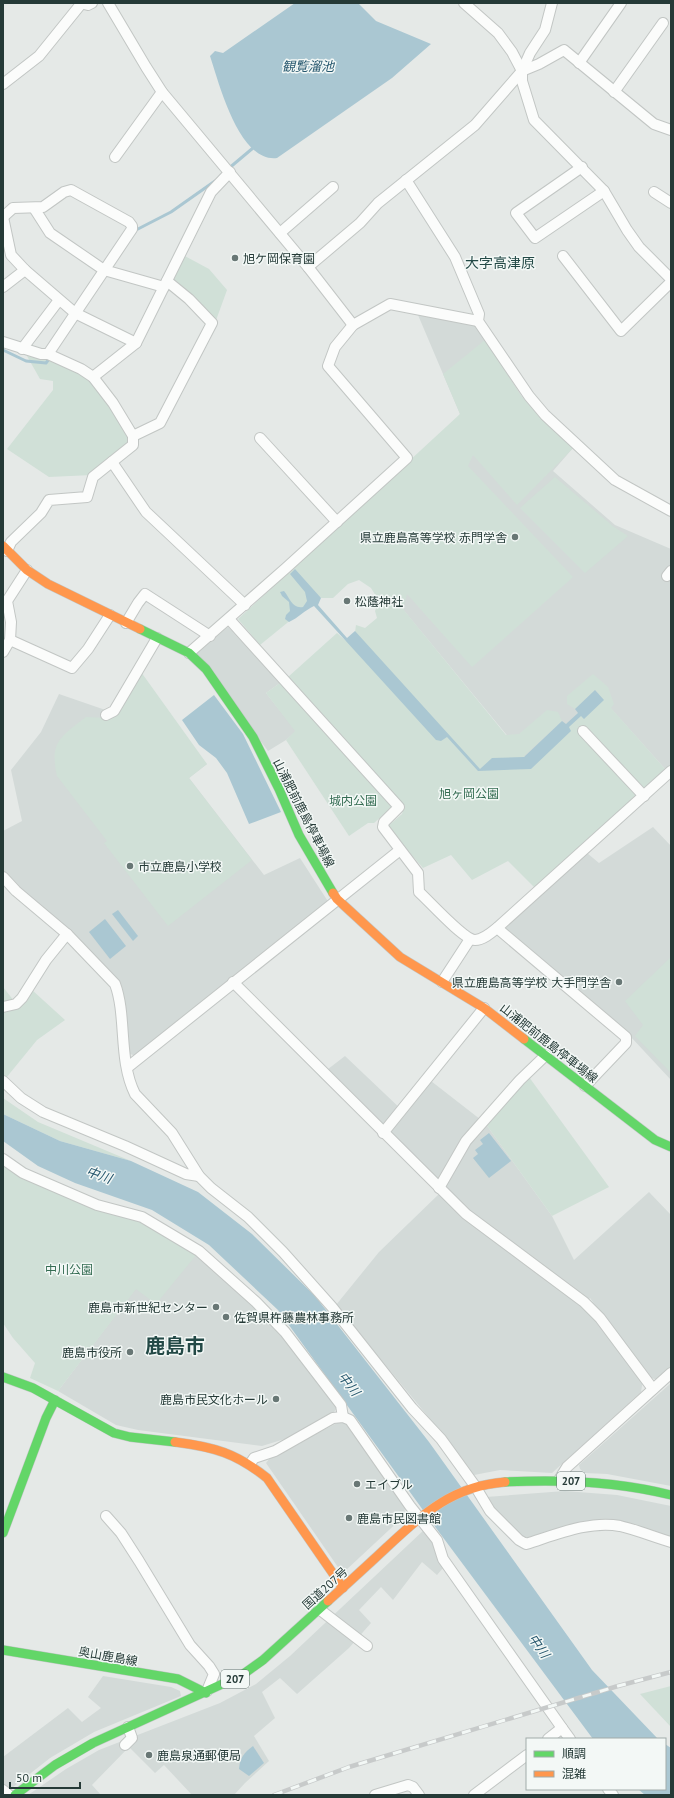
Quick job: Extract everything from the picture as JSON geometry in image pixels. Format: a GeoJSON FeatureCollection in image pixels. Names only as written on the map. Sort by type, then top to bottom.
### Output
{"type":"FeatureCollection","features":[{"type":"Feature","properties":{"kind":"main road","name":"山浦肥前鹿島停車場線"},"geometry":{"type":"LineString","coordinates":[[5,549],[27,570],[48,584],[189,653],[206,669],[253,737],[279,789],[299,835],[337,899],[400,957],[484,1008],[636,1126],[655,1140],[671,1147]]}},
{"type":"Feature","properties":{"kind":"main road"},"geometry":{"type":"LineString","coordinates":[[3,1377],[27,1385],[114,1433],[130,1437],[200,1445],[229,1454],[250,1464],[267,1478],[343,1588]]}},
{"type":"Feature","properties":{"kind":"main road"},"geometry":{"type":"LineString","coordinates":[[3,1533],[46,1418],[55,1400]]}},
{"type":"Feature","properties":{"kind":"main road","name":"国道207号"},"geometry":{"type":"LineString","coordinates":[[15,1795],[55,1765],[93,1743],[242,1675],[263,1660],[421,1516],[445,1499],[473,1487],[501,1482],[559,1480],[603,1483],[671,1495]]}},
{"type":"Feature","properties":{"kind":"main road","name":"奥山鹿島線"},"geometry":{"type":"LineString","coordinates":[[3,1650],[178,1679],[206,1692]]}},
{"type":"Feature","properties":{"kind":"street"},"geometry":{"type":"LineString","coordinates":[[3,84],[39,56],[80,4],[88,5],[92,3]]}},
{"type":"Feature","properties":{"kind":"street"},"geometry":{"type":"LineString","coordinates":[[108,3],[162,92],[228,169],[353,325]]}},
{"type":"Feature","properties":{"kind":"street"},"geometry":{"type":"LineString","coordinates":[[464,3],[498,33],[512,52],[522,71],[522,81],[534,120],[604,191],[626,230],[639,246],[671,279]]}},
{"type":"Feature","properties":{"kind":"street"},"geometry":{"type":"LineString","coordinates":[[308,267],[360,224],[378,202],[475,125],[522,71],[530,53],[545,30],[552,3]]}},
{"type":"Feature","properties":{"kind":"street"},"geometry":{"type":"LineString","coordinates":[[579,63],[621,3]]}},
{"type":"Feature","properties":{"kind":"street"},"geometry":{"type":"LineString","coordinates":[[614,92],[663,23]]}},
{"type":"Feature","properties":{"kind":"street"},"geometry":{"type":"LineString","coordinates":[[522,71],[539,64],[564,50],[654,124],[671,130]]}},
{"type":"Feature","properties":{"kind":"street"},"geometry":{"type":"LineString","coordinates":[[115,157],[162,92]]}},
{"type":"Feature","properties":{"kind":"street"},"geometry":{"type":"LineString","coordinates":[[582,167],[516,213],[536,238],[604,191]]}},
{"type":"Feature","properties":{"kind":"street"},"geometry":{"type":"LineString","coordinates":[[93,377],[136,343],[212,192],[228,169]]}},
{"type":"Feature","properties":{"kind":"street"},"geometry":{"type":"LineString","coordinates":[[406,180],[455,257],[479,314],[478,321],[529,396],[544,415],[615,480],[671,511]]}},
{"type":"Feature","properties":{"kind":"street"},"geometry":{"type":"LineString","coordinates":[[280,233],[333,187]]}},
{"type":"Feature","properties":{"kind":"street"},"geometry":{"type":"LineString","coordinates":[[48,354],[75,313],[132,229],[129,222],[71,190],[64,192],[42,208],[13,208],[3,217],[11,255],[75,313],[136,343]]}},
{"type":"Feature","properties":{"kind":"street"},"geometry":{"type":"LineString","coordinates":[[654,192],[671,203]]}},
{"type":"Feature","properties":{"kind":"street"},"geometry":{"type":"LineString","coordinates":[[34,208],[50,233],[104,270],[165,284],[189,299],[212,323],[160,423],[133,436]]}},
{"type":"Feature","properties":{"kind":"street"},"geometry":{"type":"LineString","coordinates":[[563,256],[621,331],[671,282]]}},
{"type":"Feature","properties":{"kind":"street"},"geometry":{"type":"LineString","coordinates":[[3,287],[26,270]]}},
{"type":"Feature","properties":{"kind":"street"},"geometry":{"type":"LineString","coordinates":[[22,349],[59,300]]}},
{"type":"Feature","properties":{"kind":"street"},"geometry":{"type":"LineString","coordinates":[[189,653],[245,605],[406,458],[328,366],[335,347],[353,325],[390,304],[478,321]]}},
{"type":"Feature","properties":{"kind":"street"},"geometry":{"type":"LineString","coordinates":[[3,342],[22,349],[41,354],[48,354],[81,369],[93,377],[113,403],[133,436],[133,445],[93,477],[87,497],[49,500],[41,513],[5,549]]}},
{"type":"Feature","properties":{"kind":"street"},"geometry":{"type":"LineString","coordinates":[[260,438],[337,522]]}},
{"type":"Feature","properties":{"kind":"street"},"geometry":{"type":"LineString","coordinates":[[112,462],[146,512],[245,605]]}},
{"type":"Feature","properties":{"kind":"street"},"geometry":{"type":"LineString","coordinates":[[3,652],[10,640],[11,622],[7,601],[27,570]]}},
{"type":"Feature","properties":{"kind":"street"},"geometry":{"type":"LineString","coordinates":[[126,623],[145,594],[210,636]]}},
{"type":"Feature","properties":{"kind":"street"},"geometry":{"type":"LineString","coordinates":[[10,640],[72,668],[88,649],[110,615]]}},
{"type":"Feature","properties":{"kind":"street"},"geometry":{"type":"LineString","coordinates":[[229,619],[399,807],[384,822],[383,827],[418,873],[419,892],[458,930],[470,939],[475,940],[484,938],[497,928],[671,771]]}},
{"type":"Feature","properties":{"kind":"street"},"geometry":{"type":"LineString","coordinates":[[106,715],[114,711],[156,638]]}},
{"type":"Feature","properties":{"kind":"street"},"geometry":{"type":"LineString","coordinates":[[583,731],[644,796]]}},
{"type":"Feature","properties":{"kind":"street"},"geometry":{"type":"LineString","coordinates":[[128,1067],[400,850]]}},
{"type":"Feature","properties":{"kind":"street"},"geometry":{"type":"LineString","coordinates":[[3,877],[16,891],[67,934],[114,984],[118,993],[123,1051],[132,1088],[135,1094],[172,1133],[199,1176],[211,1188],[248,1217],[283,1252],[332,1307],[412,1408],[441,1439],[490,1511],[519,1540],[526,1544],[591,1526],[606,1525],[620,1526],[671,1542]]}},
{"type":"Feature","properties":{"kind":"street"},"geometry":{"type":"LineString","coordinates":[[497,928],[626,1037],[626,1042],[585,1086]]}},
{"type":"Feature","properties":{"kind":"street"},"geometry":{"type":"LineString","coordinates":[[3,1007],[16,1004],[22,998],[46,960],[67,934]]}},
{"type":"Feature","properties":{"kind":"street"},"geometry":{"type":"LineString","coordinates":[[442,982],[470,939]]}},
{"type":"Feature","properties":{"kind":"street"},"geometry":{"type":"LineString","coordinates":[[233,982],[466,1214],[584,1302],[600,1318],[654,1389]]}},
{"type":"Feature","properties":{"kind":"street"},"geometry":{"type":"LineString","coordinates":[[383,1133],[484,1008]]}},
{"type":"Feature","properties":{"kind":"street"},"geometry":{"type":"LineString","coordinates":[[439,1188],[466,1141],[520,1080],[546,1055]]}},
{"type":"Feature","properties":{"kind":"street"},"geometry":{"type":"LineString","coordinates":[[3,1081],[21,1098],[43,1112],[125,1146],[186,1174],[199,1176]]}},
{"type":"Feature","properties":{"kind":"street"},"geometry":{"type":"LineString","coordinates":[[3,1159],[23,1172],[97,1205],[142,1217],[199,1251],[256,1302],[285,1332],[341,1405],[343,1416]]}},
{"type":"Feature","properties":{"kind":"street"},"geometry":{"type":"LineString","coordinates":[[559,1480],[567,1467],[671,1373]]}},
{"type":"Feature","properties":{"kind":"street"},"geometry":{"type":"LineString","coordinates":[[250,1464],[254,1458],[275,1451],[333,1418],[343,1416],[350,1420],[421,1516],[437,1540],[443,1559],[569,1738]]}},
{"type":"Feature","properties":{"kind":"street"},"geometry":{"type":"LineString","coordinates":[[106,1516],[121,1533],[139,1560],[190,1645],[209,1666],[214,1674],[206,1692]]}},
{"type":"Feature","properties":{"kind":"street"},"geometry":{"type":"LineString","coordinates":[[319,1609],[367,1646]]}},
{"type":"Feature","properties":{"kind":"street"},"geometry":{"type":"LineString","coordinates":[[125,1745],[132,1738],[128,1727]]}},
{"type":"Feature","properties":{"kind":"street"},"geometry":{"type":"LineString","coordinates":[[549,1738],[562,1728]]}},
{"type":"Feature","properties":{"kind":"street"},"geometry":{"type":"LineString","coordinates":[[474,1795],[526,1756]]}},
{"type":"Feature","properties":{"kind":"street"},"geometry":{"type":"LineString","coordinates":[[376,1795],[408,1785],[413,1787],[419,1795]]}},
{"type":"Feature","properties":{"kind":"street"},"geometry":{"type":"LineString","coordinates":[[3,1790],[9,1795]]}},
{"type":"Feature","properties":{"kind":"shaded area","name":"県立鹿島高等学校 赤門学舎"},"geometry":{"type":"Polygon","coordinates":[[[418,315],[475,325],[522,397],[542,419],[573,448],[553,471],[615,525],[671,549],[671,567],[663,576],[671,582],[671,765],[666,770],[598,694],[529,762],[377,578],[460,414],[418,315]]]}},
{"type":"Feature","properties":{"kind":"shaded area"},"geometry":{"type":"Polygon","coordinates":[[[228,627],[280,683],[266,693],[296,731],[286,740],[268,751],[195,653],[228,627]]]}},
{"type":"Feature","properties":{"kind":"shaded area","name":"市立鹿島小学校"},"geometry":{"type":"Polygon","coordinates":[[[59,694],[117,714],[207,764],[189,778],[264,875],[300,858],[329,903],[136,1056],[130,1054],[128,1048],[121,989],[3,872],[3,831],[22,821],[11,770],[41,732],[59,694]]]}},
{"type":"Feature","properties":{"kind":"shaded area","name":"県立鹿島高等学校 大手門学舎"},"geometry":{"type":"Polygon","coordinates":[[[653,827],[671,846],[671,1080],[630,1036],[505,928],[587,853],[599,863],[653,827]]]}},
{"type":"Feature","properties":{"kind":"shaded area"},"geometry":{"type":"Polygon","coordinates":[[[345,1056],[404,1112],[431,1081],[485,1123],[552,1216],[574,1260],[649,1192],[671,1215],[671,1367],[657,1380],[647,1376],[590,1298],[583,1306],[596,1317],[643,1380],[641,1392],[552,1473],[500,1470],[474,1475],[444,1436],[336,1305],[379,1252],[439,1194],[437,1189],[319,1076],[345,1056]]]}},
{"type":"Feature","properties":{"kind":"shaded area"},"geometry":{"type":"Polygon","coordinates":[[[197,1254],[254,1305],[281,1334],[337,1408],[333,1413],[288,1438],[262,1446],[138,1430],[116,1425],[58,1391],[136,1288],[197,1254]]]}},
{"type":"Feature","properties":{"kind":"shaded area"},"geometry":{"type":"Polygon","coordinates":[[[671,1383],[671,1486],[607,1474],[585,1473],[580,1469],[579,1465],[671,1383]]]}},
{"type":"Feature","properties":{"kind":"shaded area"},"geometry":{"type":"Polygon","coordinates":[[[341,1421],[345,1423],[405,1507],[404,1516],[345,1571],[340,1570],[266,1463],[270,1458],[341,1421]]]}},
{"type":"Feature","properties":{"kind":"shaded area"},"geometry":{"type":"Polygon","coordinates":[[[565,1491],[617,1495],[671,1506],[671,1538],[619,1523],[515,1542],[486,1497],[565,1491]]]}},
{"type":"Feature","properties":{"kind":"shaded area"},"geometry":{"type":"Polygon","coordinates":[[[425,1529],[448,1562],[437,1575],[422,1562],[393,1600],[381,1587],[359,1610],[371,1623],[349,1648],[297,1694],[280,1678],[262,1692],[275,1718],[254,1736],[269,1761],[234,1795],[192,1795],[164,1765],[155,1773],[129,1747],[92,1785],[101,1795],[28,1795],[66,1769],[99,1750],[220,1703],[256,1684],[290,1656],[425,1529]]]}},
{"type":"Feature","properties":{"kind":"shaded area"},"geometry":{"type":"Polygon","coordinates":[[[103,1676],[171,1687],[180,1691],[181,1696],[94,1732],[50,1758],[3,1795],[3,1757],[68,1708],[82,1722],[101,1708],[88,1697],[103,1676]]]}},
{"type":"Feature","properties":{"kind":"green space"},"geometry":{"type":"Polygon","coordinates":[[[183,255],[209,269],[227,290],[215,323],[171,281],[183,255]]]}},
{"type":"Feature","properties":{"kind":"green space","name":"旭ヶ岡公園"},"geometry":{"type":"Polygon","coordinates":[[[485,340],[522,397],[542,419],[573,448],[517,505],[473,455],[468,466],[573,577],[472,667],[407,594],[403,609],[506,735],[519,734],[547,710],[558,712],[562,721],[524,756],[528,762],[599,694],[595,690],[575,709],[567,704],[567,696],[593,674],[608,687],[614,704],[611,708],[666,770],[535,888],[508,861],[472,880],[451,855],[423,868],[387,827],[402,814],[405,806],[288,677],[337,633],[346,641],[355,632],[356,625],[365,628],[377,618],[375,611],[379,601],[371,588],[359,580],[348,584],[333,598],[319,597],[260,645],[238,619],[460,414],[443,374],[485,340]]]}},
{"type":"Feature","properties":{"kind":"green space"},"geometry":{"type":"Polygon","coordinates":[[[27,356],[45,359],[79,372],[91,379],[130,436],[129,443],[92,475],[49,477],[7,449],[53,390],[53,381],[40,379],[27,356]]]}},
{"type":"Feature","properties":{"kind":"green space"},"geometry":{"type":"Polygon","coordinates":[[[555,477],[614,527],[628,536],[585,573],[520,508],[555,477]]]}},
{"type":"Feature","properties":{"kind":"green space"},"geometry":{"type":"Polygon","coordinates":[[[141,672],[207,764],[189,778],[252,860],[168,926],[104,843],[107,841],[57,776],[55,764],[56,747],[64,735],[86,717],[108,718],[141,672]]]}},
{"type":"Feature","properties":{"kind":"green space","name":"城内公園"},"geometry":{"type":"Polygon","coordinates":[[[280,683],[392,807],[374,823],[368,823],[349,836],[286,740],[295,731],[266,693],[280,683]]]}},
{"type":"Feature","properties":{"kind":"green space"},"geometry":{"type":"Polygon","coordinates":[[[671,957],[671,1073],[635,1036],[643,1025],[625,1001],[671,957]]]}},
{"type":"Feature","properties":{"kind":"green space"},"geometry":{"type":"Polygon","coordinates":[[[3,987],[18,1006],[32,990],[65,1020],[37,1040],[6,1078],[3,1074],[3,987]]]}},
{"type":"Feature","properties":{"kind":"green space"},"geometry":{"type":"Polygon","coordinates":[[[529,1077],[609,1187],[552,1216],[485,1123],[529,1077]]]}},
{"type":"Feature","properties":{"kind":"green space"},"geometry":{"type":"Polygon","coordinates":[[[3,1098],[38,1122],[131,1161],[60,1141],[3,1114],[3,1098]]]}},
{"type":"Feature","properties":{"kind":"green space","name":"中川公園"},"geometry":{"type":"Polygon","coordinates":[[[3,1165],[23,1179],[97,1209],[141,1221],[197,1254],[156,1304],[136,1289],[58,1391],[30,1378],[35,1363],[13,1338],[3,1323],[3,1165]]]}},
{"type":"Feature","properties":{"kind":"green space"},"geometry":{"type":"Polygon","coordinates":[[[671,1686],[671,1727],[640,1694],[671,1686]]]}},
{"type":"Feature","properties":{"kind":"water","name":"観覧溜池"},"geometry":{"type":"Polygon","coordinates":[[[295,3],[358,3],[376,21],[431,44],[392,78],[277,158],[264,156],[252,148],[241,135],[225,101],[210,56],[215,51],[223,53],[295,3]]]}},
{"type":"Feature","properties":{"kind":"water"},"geometry":{"type":"Polygon","coordinates":[[[295,569],[321,598],[318,605],[347,638],[355,631],[480,769],[492,758],[524,757],[562,721],[566,724],[578,713],[575,709],[595,690],[604,700],[584,719],[581,716],[569,727],[571,731],[531,769],[478,771],[447,737],[441,741],[436,740],[314,606],[289,622],[285,619],[286,615],[290,611],[289,602],[280,592],[284,591],[294,605],[299,607],[303,607],[307,601],[305,592],[290,574],[295,569]]]}},
{"type":"Feature","properties":{"kind":"water"},"geometry":{"type":"Polygon","coordinates":[[[214,695],[243,734],[281,812],[249,824],[227,773],[216,758],[199,745],[182,720],[214,695]]]}},
{"type":"Feature","properties":{"kind":"water"},"geometry":{"type":"Polygon","coordinates":[[[118,910],[138,936],[133,941],[112,914],[118,910]]]}},
{"type":"Feature","properties":{"kind":"water"},"geometry":{"type":"Polygon","coordinates":[[[105,919],[126,946],[110,959],[89,932],[105,919]]]}},
{"type":"Feature","properties":{"kind":"water","name":"中川"},"geometry":{"type":"Polygon","coordinates":[[[3,1114],[60,1141],[131,1161],[198,1192],[252,1234],[315,1296],[429,1442],[592,1670],[657,1738],[592,1738],[436,1528],[278,1310],[209,1245],[152,1210],[75,1183],[38,1166],[3,1141],[3,1114]]]}},
{"type":"Feature","properties":{"kind":"water"},"geometry":{"type":"Polygon","coordinates":[[[489,1133],[511,1161],[489,1178],[473,1158],[478,1154],[475,1150],[483,1144],[480,1140],[489,1133]]]}},
{"type":"Feature","properties":{"kind":"water"},"geometry":{"type":"Polygon","coordinates":[[[666,1745],[671,1748],[671,1795],[645,1795],[639,1790],[666,1790],[666,1745]]]}},
{"type":"Feature","properties":{"kind":"water"},"geometry":{"type":"Polygon","coordinates":[[[253,1746],[264,1763],[249,1776],[239,1769],[240,1761],[247,1751],[253,1746]]]}},
{"type":"Feature","properties":{"kind":"waterway"},"geometry":{"type":"LineString","coordinates":[[228,169],[253,148]]}},
{"type":"Feature","properties":{"kind":"waterway"},"geometry":{"type":"LineString","coordinates":[[134,233],[136,230],[171,212],[215,181]]}},
{"type":"Feature","properties":{"kind":"waterway"},"geometry":{"type":"LineString","coordinates":[[3,350],[26,361],[46,363],[49,359]]}},
{"type":"Feature","properties":{"kind":"railway"},"geometry":{"type":"LineString","coordinates":[[274,1795],[349,1767],[618,1686],[671,1672]]}},
{"type":"Feature","properties":{"kind":"traffic: fast"},"geometry":{"type":"LineString","coordinates":[[140,629],[189,653],[206,669],[253,737],[279,789],[299,835],[333,893]]}},
{"type":"Feature","properties":{"kind":"traffic: fast"},"geometry":{"type":"LineString","coordinates":[[524,1039],[655,1140],[671,1147]]}},
{"type":"Feature","properties":{"kind":"traffic: fast"},"geometry":{"type":"LineString","coordinates":[[3,1377],[33,1388],[114,1433],[130,1437],[175,1442]]}},
{"type":"Feature","properties":{"kind":"traffic: fast"},"geometry":{"type":"LineString","coordinates":[[3,1533],[46,1418],[55,1400]]}},
{"type":"Feature","properties":{"kind":"traffic: fast"},"geometry":{"type":"LineString","coordinates":[[505,1482],[589,1482],[650,1490],[671,1495]]}},
{"type":"Feature","properties":{"kind":"traffic: fast"},"geometry":{"type":"LineString","coordinates":[[15,1795],[55,1765],[93,1743],[242,1675],[263,1660],[328,1601]]}},
{"type":"Feature","properties":{"kind":"traffic: fast"},"geometry":{"type":"LineString","coordinates":[[3,1650],[178,1679],[206,1693]]}},
{"type":"Feature","properties":{"kind":"traffic: slow"},"geometry":{"type":"LineString","coordinates":[[3,546],[27,570],[48,584],[140,629]]}},
{"type":"Feature","properties":{"kind":"traffic: slow"},"geometry":{"type":"LineString","coordinates":[[333,893],[337,899],[400,957],[484,1008],[524,1039]]}},
{"type":"Feature","properties":{"kind":"traffic: slow"},"geometry":{"type":"LineString","coordinates":[[175,1442],[201,1446],[224,1452],[256,1469],[267,1478],[343,1588]]}},
{"type":"Feature","properties":{"kind":"traffic: slow"},"geometry":{"type":"LineString","coordinates":[[328,1601],[414,1523],[440,1503],[470,1489],[505,1482]]}},
{"type":"Feature","properties":{"kind":"place","name":"旭ケ岡保育園"},"geometry":{"type":"Point","coordinates":[235,258]}},
{"type":"Feature","properties":{"kind":"place","name":"県立鹿島高等学校 赤門学舎"},"geometry":{"type":"Point","coordinates":[515,537]}},
{"type":"Feature","properties":{"kind":"place","name":"松蔭神社"},"geometry":{"type":"Point","coordinates":[347,601]}},
{"type":"Feature","properties":{"kind":"place","name":"市立鹿島小学校"},"geometry":{"type":"Point","coordinates":[130,866]}},
{"type":"Feature","properties":{"kind":"place","name":"県立鹿島高等学校 大手門学舎"},"geometry":{"type":"Point","coordinates":[619,982]}},
{"type":"Feature","properties":{"kind":"place","name":"鹿島市新世紀センター"},"geometry":{"type":"Point","coordinates":[216,1307]}},
{"type":"Feature","properties":{"kind":"place","name":"佐賀県杵藤農林事務所"},"geometry":{"type":"Point","coordinates":[226,1317]}},
{"type":"Feature","properties":{"kind":"place","name":"鹿島市役所"},"geometry":{"type":"Point","coordinates":[130,1352]}},
{"type":"Feature","properties":{"kind":"place","name":"鹿島市民文化ホール"},"geometry":{"type":"Point","coordinates":[276,1399]}},
{"type":"Feature","properties":{"kind":"place","name":"エイブル"},"geometry":{"type":"Point","coordinates":[357,1484]}},
{"type":"Feature","properties":{"kind":"place","name":"鹿島市民図書館"},"geometry":{"type":"Point","coordinates":[349,1518]}},
{"type":"Feature","properties":{"kind":"place","name":"鹿島泉通郵便局"},"geometry":{"type":"Point","coordinates":[149,1755]}},
{"type":"Feature","properties":{"kind":"district","name":"大字高津原"},"geometry":{"type":"Point","coordinates":[500,263]}},
{"type":"Feature","properties":{"kind":"district","name":"鹿島市"},"geometry":{"type":"Point","coordinates":[175,1346]}}]}
